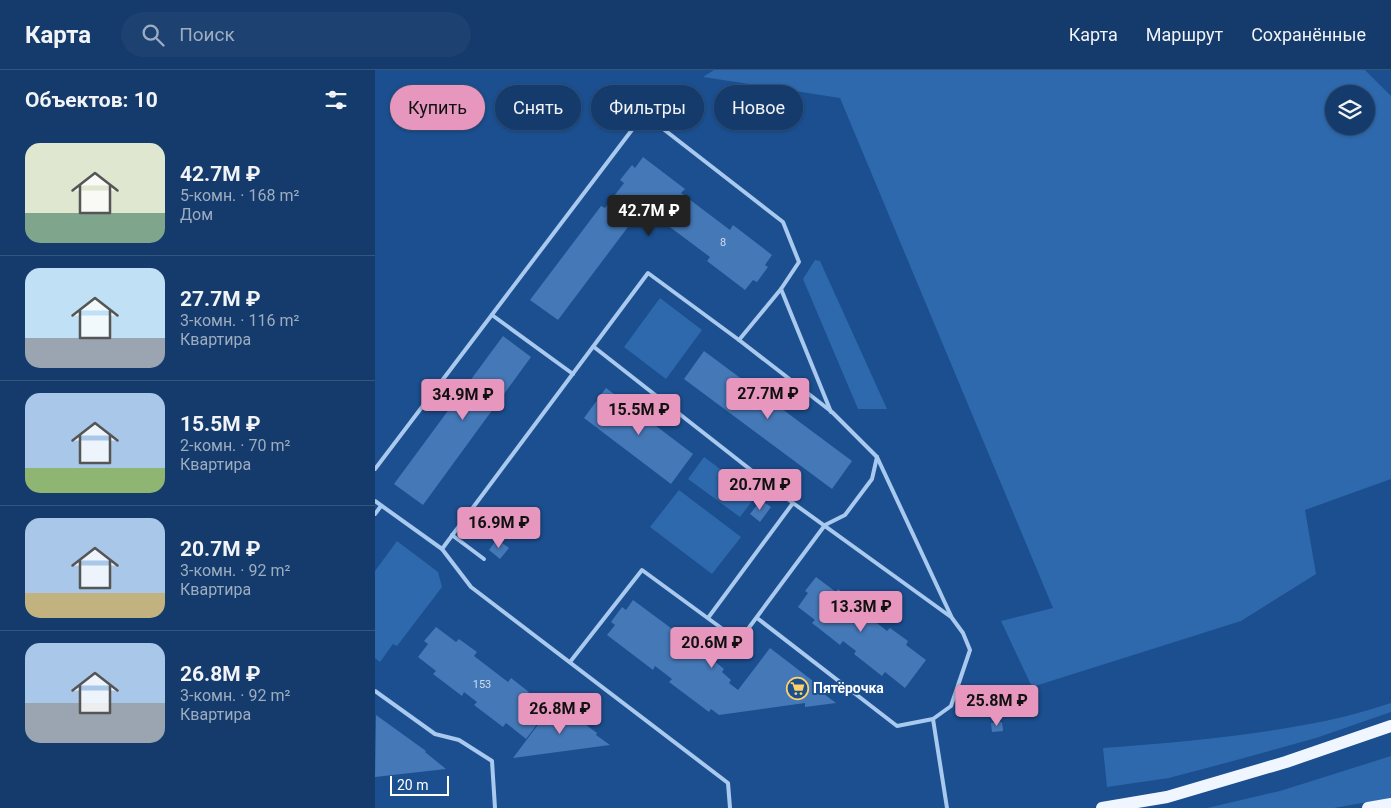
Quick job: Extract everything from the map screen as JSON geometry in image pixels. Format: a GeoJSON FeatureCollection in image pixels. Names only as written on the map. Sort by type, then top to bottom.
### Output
{"type":"FeatureCollection","features":[{"type":"Feature","properties":{"kind":"main road"},"geometry":{"type":"LineString","coordinates":[[1102,808],[1167,797],[1286,762],[1391,726]]}},
{"type":"Feature","properties":{"kind":"main road"},"geometry":{"type":"LineString","coordinates":[[1368,808],[1391,804]]}},
{"type":"Feature","properties":{"kind":"lane"},"geometry":{"type":"LineString","coordinates":[[375,469],[644,114],[783,222],[799,262],[781,289],[739,340]]}},
{"type":"Feature","properties":{"kind":"lane"},"geometry":{"type":"LineString","coordinates":[[442,548],[649,273],[832,412],[877,457],[952,618],[963,633],[970,650],[951,706],[933,719],[897,726],[757,618]]}},
{"type":"Feature","properties":{"kind":"lane"},"geometry":{"type":"LineString","coordinates":[[781,289],[832,412]]}},
{"type":"Feature","properties":{"kind":"lane"},"geometry":{"type":"LineString","coordinates":[[492,315],[573,374]]}},
{"type":"Feature","properties":{"kind":"lane"},"geometry":{"type":"LineString","coordinates":[[594,347],[793,503],[952,618]]}},
{"type":"Feature","properties":{"kind":"lane"},"geometry":{"type":"LineString","coordinates":[[570,662],[642,570],[739,641],[825,525],[845,515],[873,479],[877,457]]}},
{"type":"Feature","properties":{"kind":"lane"},"geometry":{"type":"LineString","coordinates":[[375,501],[442,548],[471,587],[728,783],[730,808]]}},
{"type":"Feature","properties":{"kind":"lane"},"geometry":{"type":"LineString","coordinates":[[708,618],[793,503]]}},
{"type":"Feature","properties":{"kind":"lane"},"geometry":{"type":"LineString","coordinates":[[375,514],[381,506]]}},
{"type":"Feature","properties":{"kind":"lane"},"geometry":{"type":"LineString","coordinates":[[452,535],[484,559]]}},
{"type":"Feature","properties":{"kind":"lane"},"geometry":{"type":"LineString","coordinates":[[375,691],[435,734],[459,740],[492,761],[495,808]]}},
{"type":"Feature","properties":{"kind":"lane"},"geometry":{"type":"LineString","coordinates":[[933,719],[947,808]]}},
{"type":"Feature","properties":{"kind":"shaded area"},"geometry":{"type":"Polygon","coordinates":[[[714,70],[1365,70],[1391,96],[1391,479],[1305,510],[1316,574],[1241,621],[1032,687],[1001,621],[1053,608],[840,98],[803,92],[803,85],[755,85],[703,77],[714,70]]]}},
{"type":"Feature","properties":{"kind":"shaded area"},"geometry":{"type":"Polygon","coordinates":[[[815,260],[820,261],[887,409],[858,409],[803,279],[815,260]]]}},
{"type":"Feature","properties":{"kind":"shaded area"},"geometry":{"type":"Polygon","coordinates":[[[660,298],[702,330],[666,379],[624,347],[660,298]]]}},
{"type":"Feature","properties":{"kind":"shaded area"},"geometry":{"type":"Polygon","coordinates":[[[704,457],[756,496],[740,517],[688,479],[704,457]]]}},
{"type":"Feature","properties":{"kind":"shaded area"},"geometry":{"type":"Polygon","coordinates":[[[679,490],[741,537],[712,574],[650,527],[679,490]]]}},
{"type":"Feature","properties":{"kind":"shaded area"},"geometry":{"type":"Polygon","coordinates":[[[397,541],[438,572],[442,587],[397,646],[393,644],[380,662],[375,658],[375,571],[397,541]]]}},
{"type":"Feature","properties":{"kind":"shaded area"},"geometry":{"type":"Polygon","coordinates":[[[1391,703],[1391,712],[1316,738],[1169,778],[1107,787],[1103,748],[1284,729],[1343,717],[1391,703]]]}},
{"type":"Feature","properties":{"kind":"shaded area"},"geometry":{"type":"Polygon","coordinates":[[[1391,756],[1391,798],[1334,808],[1207,808],[1280,791],[1391,756]]]}},
{"type":"Feature","properties":{"kind":"building"},"geometry":{"type":"Polygon","coordinates":[[[643,157],[685,189],[681,193],[730,230],[733,225],[772,255],[765,265],[768,267],[757,282],[753,280],[745,290],[707,261],[710,257],[643,207],[558,320],[530,300],[601,206],[605,208],[624,183],[620,180],[632,165],[635,168],[643,157]]]}},
{"type":"Feature","properties":{"kind":"building"},"geometry":{"type":"Polygon","coordinates":[[[503,336],[531,357],[423,505],[394,484],[503,336]]]}},
{"type":"Feature","properties":{"kind":"building"},"geometry":{"type":"Polygon","coordinates":[[[704,351],[852,461],[832,489],[684,379],[704,351]]]}},
{"type":"Feature","properties":{"kind":"building"},"geometry":{"type":"Polygon","coordinates":[[[606,388],[693,454],[671,484],[584,418],[606,388]]]}},
{"type":"Feature","properties":{"kind":"building"},"geometry":{"type":"Polygon","coordinates":[[[761,500],[771,507],[760,522],[750,514],[761,500]]]}},
{"type":"Feature","properties":{"kind":"building"},"geometry":{"type":"Polygon","coordinates":[[[497,539],[509,548],[500,559],[489,550],[497,539]]]}},
{"type":"Feature","properties":{"kind":"building"},"geometry":{"type":"Polygon","coordinates":[[[816,577],[836,592],[838,589],[856,603],[854,605],[887,631],[890,628],[908,641],[906,645],[926,660],[905,688],[885,672],[882,676],[854,654],[856,651],[843,641],[840,645],[812,623],[815,620],[798,607],[808,593],[805,591],[816,577]]]}},
{"type":"Feature","properties":{"kind":"building"},"geometry":{"type":"Polygon","coordinates":[[[633,600],[679,634],[676,638],[704,659],[707,655],[724,669],[722,672],[731,680],[729,683],[738,690],[770,648],[826,691],[824,694],[836,703],[805,707],[805,703],[719,715],[711,709],[709,712],[669,682],[672,679],[655,666],[653,670],[607,635],[615,625],[611,622],[622,607],[626,610],[633,600]]]}},
{"type":"Feature","properties":{"kind":"building"},"geometry":{"type":"Polygon","coordinates":[[[436,627],[456,642],[459,639],[477,652],[474,656],[508,682],[511,678],[529,692],[526,695],[547,711],[526,739],[506,723],[503,727],[474,705],[477,702],[464,692],[462,696],[433,674],[436,671],[418,657],[428,644],[424,641],[436,627]]]}},
{"type":"Feature","properties":{"kind":"building"},"geometry":{"type":"Polygon","coordinates":[[[555,702],[610,745],[513,758],[555,702]]]}},
{"type":"Feature","properties":{"kind":"building"},"geometry":{"type":"Polygon","coordinates":[[[376,715],[426,751],[446,769],[375,777],[376,715]]]}},
{"type":"Feature","properties":{"kind":"building"},"geometry":{"type":"Polygon","coordinates":[[[1002,722],[1003,731],[992,732],[991,723],[1002,722]]]}},
{"type":"Feature","properties":{"kind":"place","name":"Пятёрочка"},"geometry":{"type":"Point","coordinates":[797,688]}}]}
